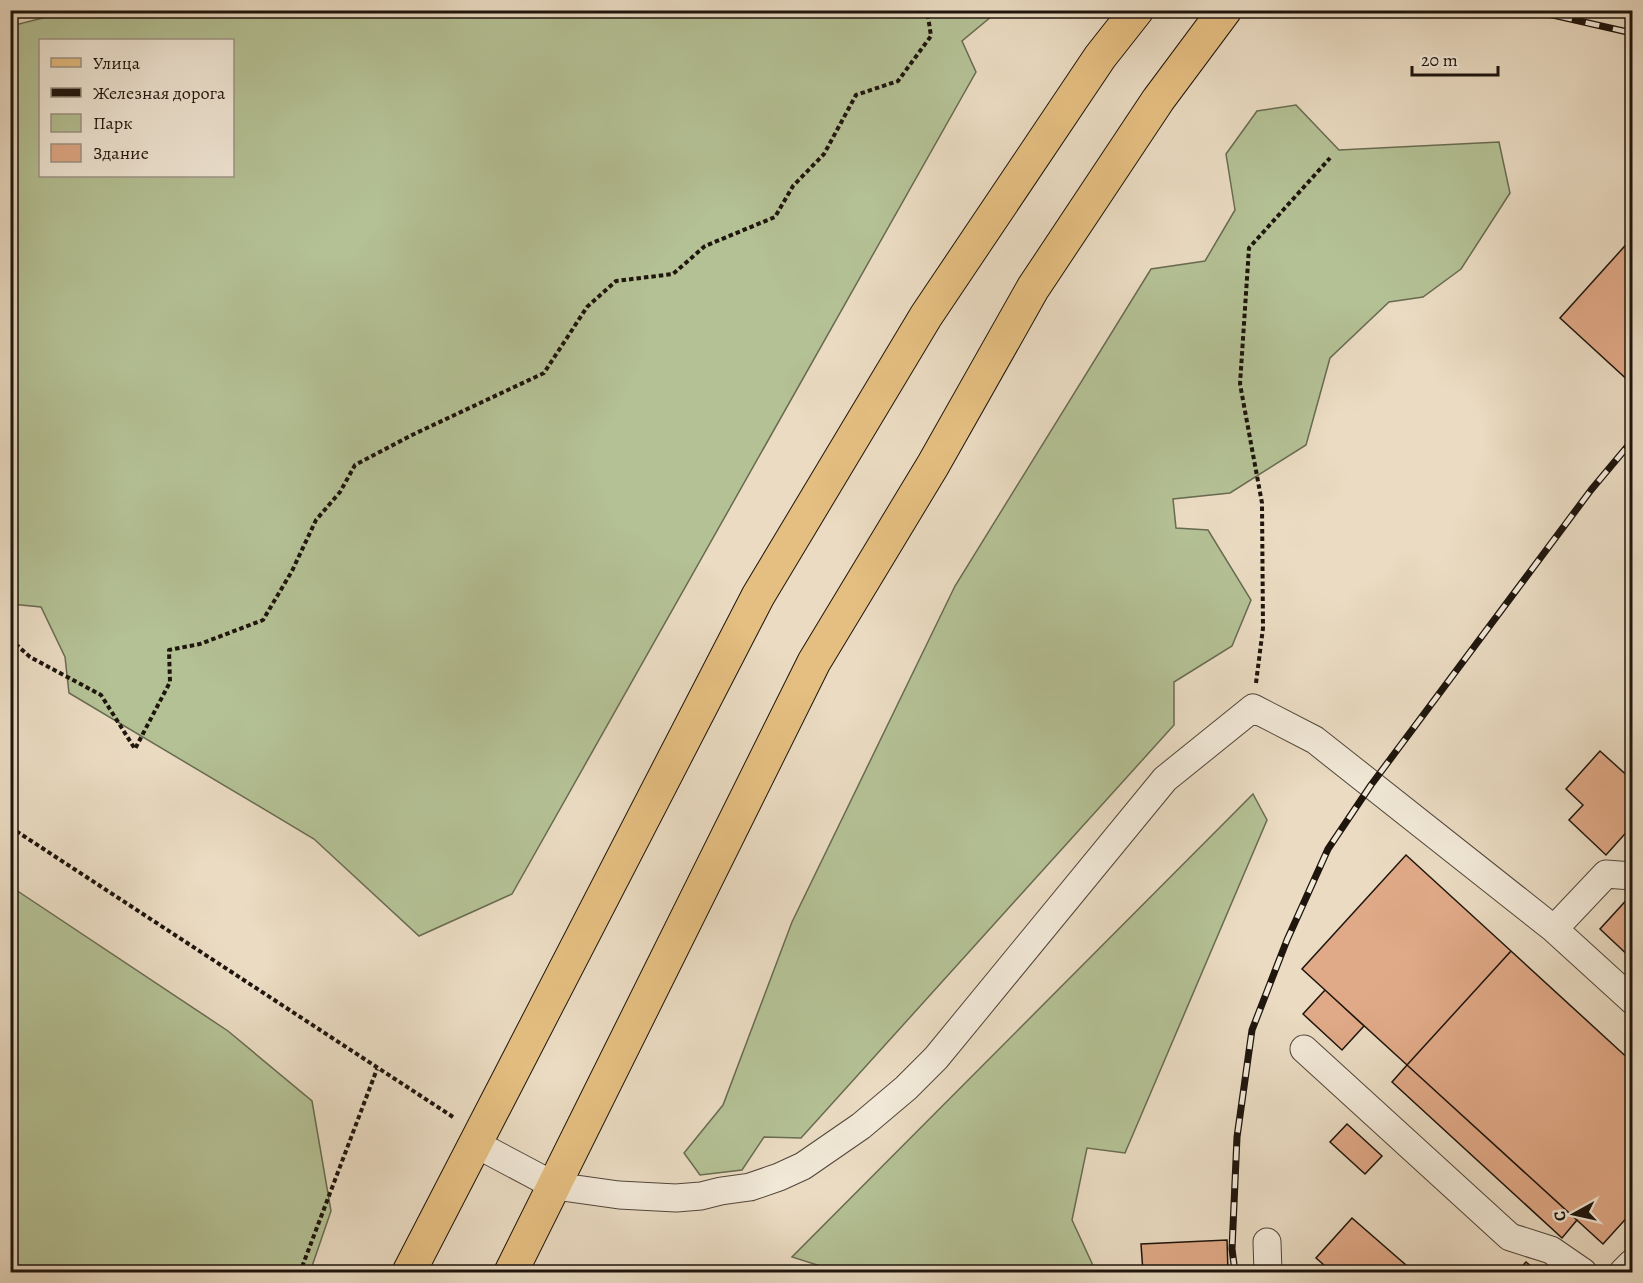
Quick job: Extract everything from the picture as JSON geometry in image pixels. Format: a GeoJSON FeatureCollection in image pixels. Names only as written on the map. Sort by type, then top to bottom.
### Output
{"type":"FeatureCollection","features":[{"type":"Feature","properties":{"kind":"main road"},"geometry":{"type":"LineString","coordinates":[[409,1272],[758,596],[926,316],[1100,57],[1137,10]]}},
{"type":"Feature","properties":{"kind":"main road"},"geometry":{"type":"LineString","coordinates":[[511,1272],[814,662],[933,465],[1033,288],[1158,100],[1225,10]]}},
{"type":"Feature","properties":{"kind":"lane"},"geometry":{"type":"LineString","coordinates":[[474,1143],[555,1186],[619,1195],[693,1197],[750,1187],[803,1166],[861,1126],[906,1088],[936,1058],[1165,779],[1253,708],[1315,740],[1554,929],[1632,1000]]}},
{"type":"Feature","properties":{"kind":"lane"},"geometry":{"type":"LineString","coordinates":[[1554,929],[1606,874],[1632,876]]}},
{"type":"Feature","properties":{"kind":"lane"},"geometry":{"type":"LineString","coordinates":[[1304,1049],[1510,1237],[1551,1250],[1583,1272]]}},
{"type":"Feature","properties":{"kind":"lane"},"geometry":{"type":"LineString","coordinates":[[1267,1242],[1268,1272]]}},
{"type":"Feature","properties":{"kind":"lane"},"geometry":{"type":"LineString","coordinates":[[1623,1272],[1632,1263]]}},
{"type":"Feature","properties":{"kind":"path"},"geometry":{"type":"LineString","coordinates":[[10,639],[30,657],[101,695],[135,749],[170,682],[169,650],[200,644],[263,620],[292,571],[316,520],[340,492],[355,465],[412,435],[544,373],[587,308],[616,281],[673,274],[705,246],[775,217],[793,186],[824,153],[856,95],[898,81],[931,36],[927,10]]}},
{"type":"Feature","properties":{"kind":"path"},"geometry":{"type":"LineString","coordinates":[[1253,708],[1263,628],[1262,503],[1240,384],[1249,248],[1330,158]]}},
{"type":"Feature","properties":{"kind":"path"},"geometry":{"type":"LineString","coordinates":[[10,827],[453,1117]]}},
{"type":"Feature","properties":{"kind":"path"},"geometry":{"type":"LineString","coordinates":[[297,1272],[302,1267],[377,1069]]}},
{"type":"Feature","properties":{"kind":"green space"},"geometry":{"type":"Polygon","coordinates":[[[74,10],[998,11],[962,41],[976,72],[512,894],[419,936],[314,839],[69,693],[65,657],[41,607],[11,604],[11,26],[74,10]]]}},
{"type":"Feature","properties":{"kind":"green space"},"geometry":{"type":"Polygon","coordinates":[[[1296,105],[1339,150],[1499,142],[1510,193],[1461,269],[1423,297],[1389,302],[1330,358],[1306,445],[1230,493],[1173,499],[1176,528],[1208,530],[1251,600],[1232,646],[1174,682],[1174,725],[801,1138],[764,1137],[742,1170],[700,1175],[684,1153],[723,1105],[792,922],[955,586],[1151,269],[1205,261],[1235,210],[1226,154],[1257,111],[1296,105]]]}},
{"type":"Feature","properties":{"kind":"green space"},"geometry":{"type":"Polygon","coordinates":[[[1253,794],[1267,820],[1125,1153],[1087,1148],[1072,1220],[1096,1272],[839,1272],[792,1257],[1253,794]]]}},
{"type":"Feature","properties":{"kind":"green space"},"geometry":{"type":"Polygon","coordinates":[[[10,886],[228,1031],[312,1101],[331,1211],[310,1272],[11,1272],[10,886]]]}},
{"type":"Feature","properties":{"kind":"building"},"geometry":{"type":"Polygon","coordinates":[[[1632,238],[1632,384],[1560,318],[1632,238]]]}},
{"type":"Feature","properties":{"kind":"building"},"geometry":{"type":"Polygon","coordinates":[[[1600,751],[1632,780],[1632,826],[1606,855],[1569,820],[1583,805],[1566,789],[1600,751]]]}},
{"type":"Feature","properties":{"kind":"building"},"geometry":{"type":"Polygon","coordinates":[[[1406,855],[1511,951],[1407,1065],[1302,969],[1406,855]]]}},
{"type":"Feature","properties":{"kind":"building"},"geometry":{"type":"Polygon","coordinates":[[[1632,894],[1632,959],[1600,929],[1632,894]]]}},
{"type":"Feature","properties":{"kind":"building"},"geometry":{"type":"Polygon","coordinates":[[[1511,951],[1632,1062],[1632,1212],[1603,1244],[1407,1065],[1511,951]]]}},
{"type":"Feature","properties":{"kind":"building"},"geometry":{"type":"Polygon","coordinates":[[[1325,990],[1364,1026],[1342,1050],[1303,1014],[1325,990]]]}},
{"type":"Feature","properties":{"kind":"building"},"geometry":{"type":"Polygon","coordinates":[[[1407,1065],[1577,1220],[1562,1238],[1392,1082],[1407,1065]]]}},
{"type":"Feature","properties":{"kind":"building"},"geometry":{"type":"Polygon","coordinates":[[[1347,1124],[1382,1156],[1365,1174],[1330,1142],[1347,1124]]]}},
{"type":"Feature","properties":{"kind":"building"},"geometry":{"type":"Polygon","coordinates":[[[1352,1218],[1414,1272],[1332,1272],[1316,1258],[1352,1218]]]}},
{"type":"Feature","properties":{"kind":"building"},"geometry":{"type":"Polygon","coordinates":[[[1227,1240],[1228,1272],[1143,1272],[1141,1244],[1227,1240]]]}},
{"type":"Feature","properties":{"kind":"building"},"geometry":{"type":"Polygon","coordinates":[[[1526,1262],[1538,1272],[1517,1272],[1526,1262]]]}},
{"type":"Feature","properties":{"kind":"railway"},"geometry":{"type":"LineString","coordinates":[[1531,10],[1632,33]]}},
{"type":"Feature","properties":{"kind":"railway"},"geometry":{"type":"LineString","coordinates":[[1235,1272],[1232,1249],[1237,1137],[1252,1030],[1287,940],[1328,849],[1371,785],[1591,490],[1632,441]]}}]}
